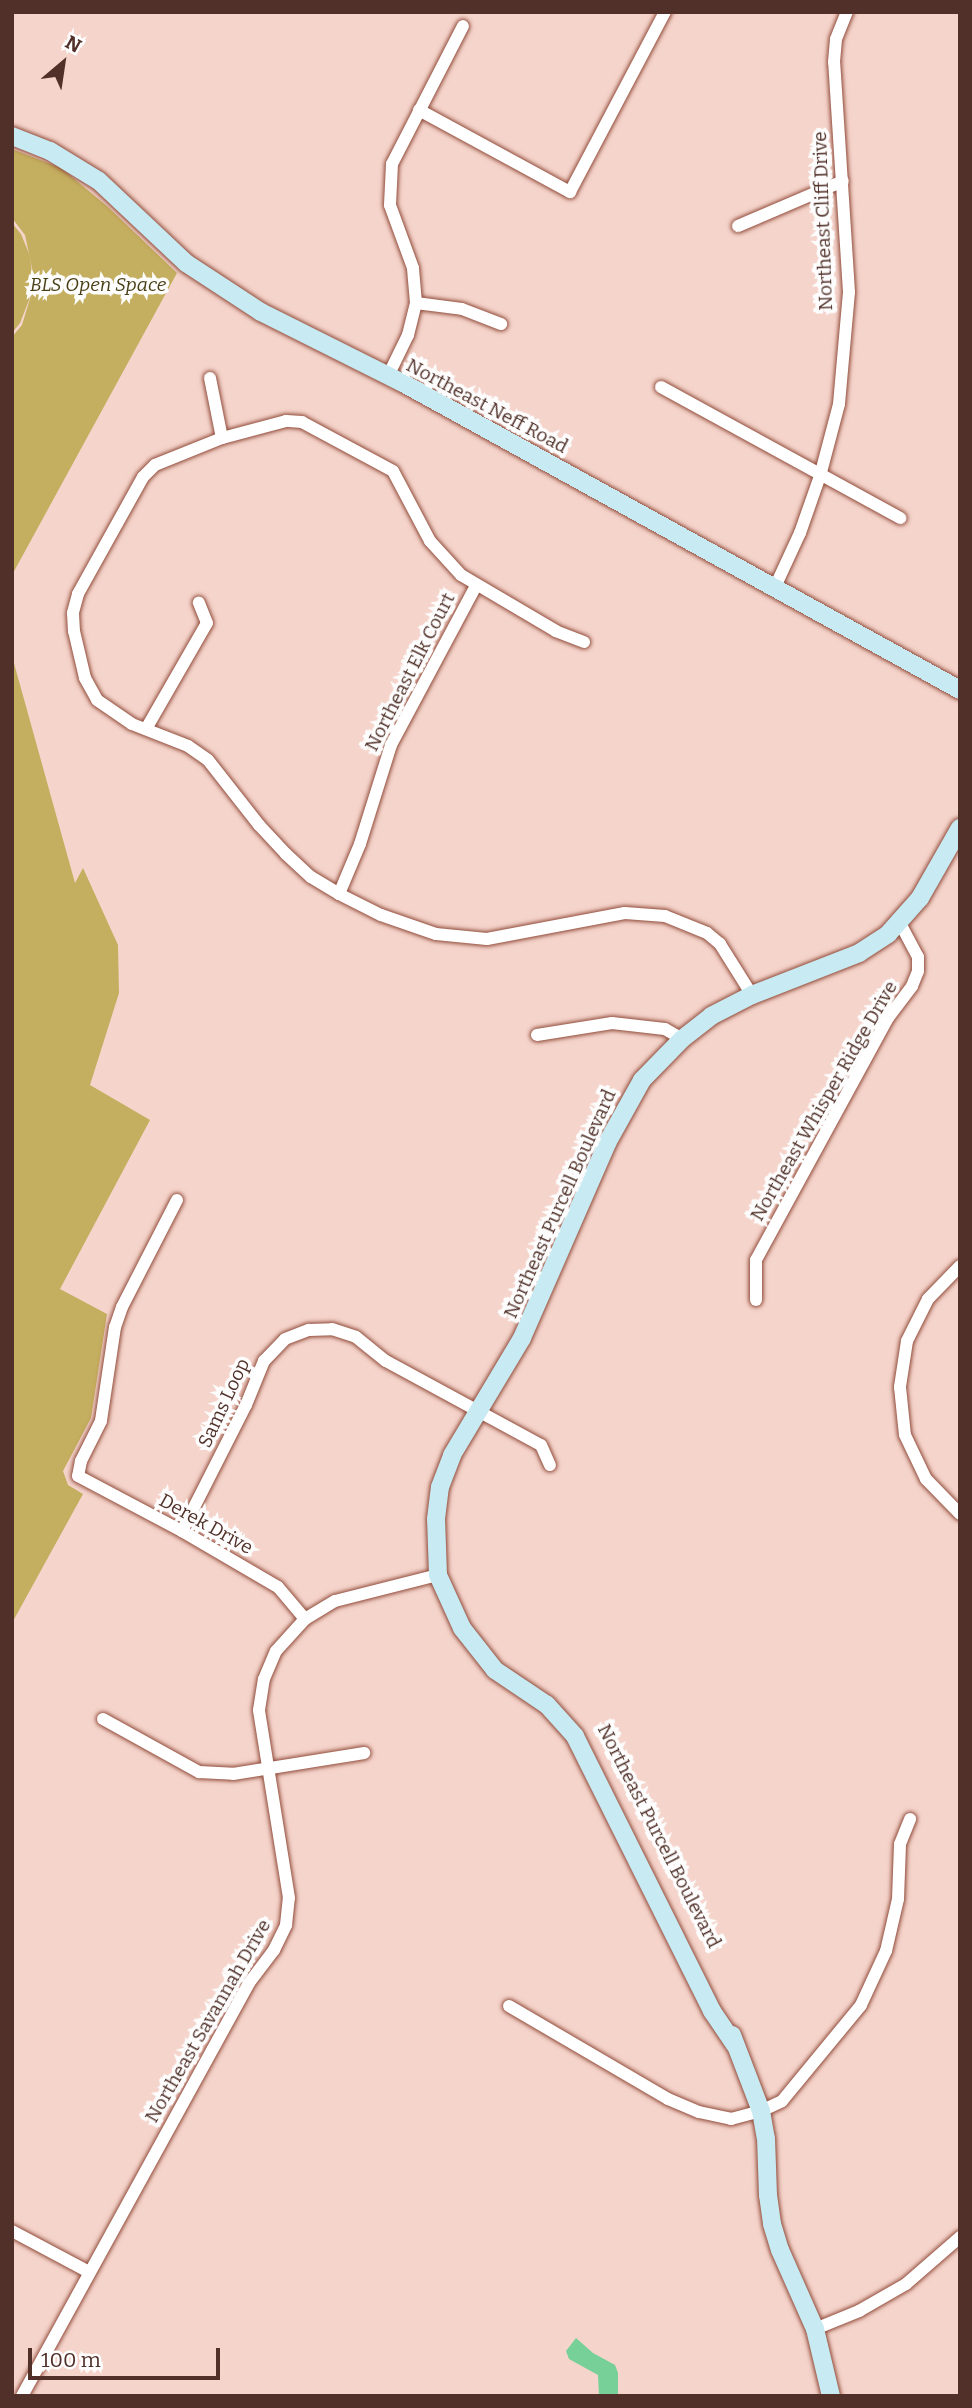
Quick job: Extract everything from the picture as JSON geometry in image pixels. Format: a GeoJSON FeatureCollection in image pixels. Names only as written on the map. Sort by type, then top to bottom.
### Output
{"type":"FeatureCollection","features":[{"type":"Feature","properties":{"kind":"street"},"geometry":{"type":"LineString","coordinates":[[419,110],[570,192],[664,12]]}},
{"type":"Feature","properties":{"kind":"street","name":"Northeast Cliff Drive"},"geometry":{"type":"LineString","coordinates":[[775,587],[800,533],[820,476],[839,404],[849,292],[834,62],[836,39],[847,12]]}},
{"type":"Feature","properties":{"kind":"street"},"geometry":{"type":"LineString","coordinates":[[388,376],[408,335],[416,303],[413,268],[393,215],[389,190],[392,164],[463,26]]}},
{"type":"Feature","properties":{"kind":"street","name":"Northeast Neff Road"},"geometry":{"type":"LineString","coordinates":[[12,136],[50,151],[99,181],[186,263],[261,312],[388,376],[960,690]]}},
{"type":"Feature","properties":{"kind":"street"},"geometry":{"type":"LineString","coordinates":[[738,226],[843,181]]}},
{"type":"Feature","properties":{"kind":"street"},"geometry":{"type":"LineString","coordinates":[[416,303],[462,309],[501,324]]}},
{"type":"Feature","properties":{"kind":"street"},"geometry":{"type":"LineString","coordinates":[[210,378],[222,439]]}},
{"type":"Feature","properties":{"kind":"street"},"geometry":{"type":"LineString","coordinates":[[661,387],[900,518]]}},
{"type":"Feature","properties":{"kind":"street"},"geometry":{"type":"LineString","coordinates":[[584,642],[556,631],[476,586],[444,561],[430,541],[393,471],[302,422],[286,421],[222,439],[155,465],[143,477],[78,594],[73,613],[74,631],[85,678],[97,700],[107,710],[188,746],[208,760],[259,825],[286,854],[311,877],[339,894],[381,915],[436,933],[487,939],[625,913],[665,916],[707,933],[734,964],[752,996]]}},
{"type":"Feature","properties":{"kind":"street","name":"Northeast Elk Court"},"geometry":{"type":"LineString","coordinates":[[339,894],[360,844],[391,745],[476,586]]}},
{"type":"Feature","properties":{"kind":"street"},"geometry":{"type":"LineString","coordinates":[[146,729],[207,623],[199,603]]}},
{"type":"Feature","properties":{"kind":"street","name":"Northeast Purcell Boulevard"},"geometry":{"type":"LineString","coordinates":[[831,2396],[815,2329],[780,2250],[772,2224],[766,2138],[761,2111],[735,2045],[712,2011],[575,1736],[547,1705],[495,1670],[462,1628],[438,1575],[436,1519],[440,1487],[453,1455],[522,1338],[627,1103],[642,1080],[682,1039],[712,1016],[752,996],[859,953],[900,923],[920,898],[960,828]]}},
{"type":"Feature","properties":{"kind":"street","name":"Northeast Whisper Ridge Drive"},"geometry":{"type":"LineString","coordinates":[[756,1300],[756,1260],[888,1018],[912,986],[918,971],[918,957],[900,923]]}},
{"type":"Feature","properties":{"kind":"street"},"geometry":{"type":"LineString","coordinates":[[537,1035],[612,1023],[666,1029],[682,1039]]}},
{"type":"Feature","properties":{"kind":"street","name":"Derek Drive"},"geometry":{"type":"LineString","coordinates":[[177,1200],[122,1307],[115,1327],[101,1421],[81,1461],[78,1476],[182,1531],[278,1587],[305,1619]]}},
{"type":"Feature","properties":{"kind":"street"},"geometry":{"type":"LineString","coordinates":[[960,1266],[929,1299],[907,1341],[900,1387],[905,1435],[926,1479],[960,1514]]}},
{"type":"Feature","properties":{"kind":"street","name":"Sams Loop"},"geometry":{"type":"LineString","coordinates":[[182,1531],[246,1405],[264,1361],[285,1339],[316,1329],[332,1329],[356,1337],[386,1361],[541,1445],[550,1465]]}},
{"type":"Feature","properties":{"kind":"street","name":"Northeast Savannah Drive"},"geometry":{"type":"LineString","coordinates":[[22,2396],[249,1983],[274,1950],[286,1925],[289,1898],[259,1710],[264,1679],[276,1651],[305,1619],[335,1601],[438,1575]]}},
{"type":"Feature","properties":{"kind":"street"},"geometry":{"type":"LineString","coordinates":[[103,1719],[199,1772],[233,1774],[364,1753]]}},
{"type":"Feature","properties":{"kind":"street"},"geometry":{"type":"LineString","coordinates":[[509,2006],[668,2099],[699,2112],[731,2119],[761,2111],[782,2101],[861,2006],[886,1951],[898,1899],[900,1843],[910,1819]]}},
{"type":"Feature","properties":{"kind":"street"},"geometry":{"type":"LineString","coordinates":[[12,2231],[89,2272]]}},
{"type":"Feature","properties":{"kind":"street"},"geometry":{"type":"LineString","coordinates":[[815,2329],[859,2311],[906,2284],[960,2238]]}},
{"type":"Feature","properties":{"kind":"green space","name":"BLS Open Space"},"geometry":{"type":"Polygon","coordinates":[[[12,149],[61,168],[107,206],[177,273],[12,575],[12,337],[22,325],[35,282],[25,235],[12,218],[12,149]]]}},
{"type":"Feature","properties":{"kind":"green space"},"geometry":{"type":"Polygon","coordinates":[[[12,223],[21,234],[30,256],[32,274],[29,300],[20,323],[12,333],[12,223]]]}},
{"type":"Feature","properties":{"kind":"green space"},"geometry":{"type":"Polygon","coordinates":[[[12,656],[75,883],[83,868],[118,945],[119,993],[90,1085],[150,1120],[60,1289],[107,1314],[91,1418],[63,1471],[68,1485],[83,1494],[12,1623],[12,656]]]}},
{"type":"Feature","properties":{"kind":"shaded area"},"geometry":{"type":"Polygon","coordinates":[[[576,2338],[593,2353],[615,2365],[618,2373],[618,2396],[599,2396],[598,2375],[569,2359],[566,2351],[576,2338]]]}}]}
